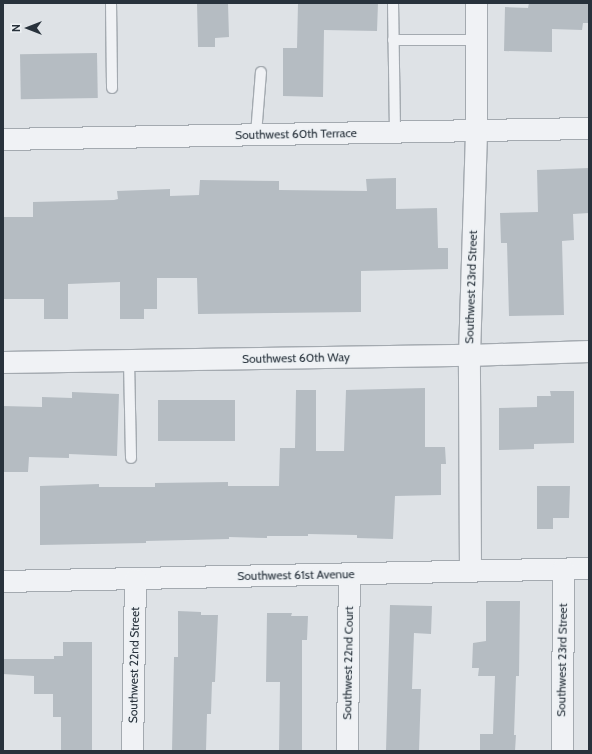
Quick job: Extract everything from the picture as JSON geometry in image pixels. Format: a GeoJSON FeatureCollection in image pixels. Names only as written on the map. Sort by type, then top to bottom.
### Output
{"type":"FeatureCollection","features":[{"type":"Feature","properties":{"kind":"street","name":"Southwest 23rd Street"},"geometry":{"type":"LineString","coordinates":[[470,570],[469,355],[476,130],[476,3]]}},
{"type":"Feature","properties":{"kind":"street","name":"Southwest 60th Terrace"},"geometry":{"type":"LineString","coordinates":[[3,139],[589,128]]}},
{"type":"Feature","properties":{"kind":"street","name":"Southwest 60th Way"},"geometry":{"type":"LineString","coordinates":[[3,362],[469,355],[589,351]]}},
{"type":"Feature","properties":{"kind":"street","name":"Southwest 61st Avenue"},"geometry":{"type":"LineString","coordinates":[[3,581],[589,568]]}},
{"type":"Feature","properties":{"kind":"street","name":"Southwest 23rd Street"},"geometry":{"type":"LineString","coordinates":[[562,751],[563,569]]}},
{"type":"Feature","properties":{"kind":"street","name":"Southwest 22nd Court"},"geometry":{"type":"LineString","coordinates":[[347,751],[349,574]]}},
{"type":"Feature","properties":{"kind":"street","name":"Southwest 22nd Street"},"geometry":{"type":"LineString","coordinates":[[132,751],[135,579]]}},
{"type":"Feature","properties":{"kind":"lane"},"geometry":{"type":"LineString","coordinates":[[111,3],[112,88]]}},
{"type":"Feature","properties":{"kind":"lane"},"geometry":{"type":"LineString","coordinates":[[393,3],[395,132]]}},
{"type":"Feature","properties":{"kind":"lane"},"geometry":{"type":"LineString","coordinates":[[394,40],[476,40]]}},
{"type":"Feature","properties":{"kind":"lane"},"geometry":{"type":"LineString","coordinates":[[256,134],[261,72]]}},
{"type":"Feature","properties":{"kind":"lane"},"geometry":{"type":"LineString","coordinates":[[129,360],[131,458]]}},
{"type":"Feature","properties":{"kind":"building"},"geometry":{"type":"Polygon","coordinates":[[[197,3],[228,3],[229,37],[215,38],[215,47],[198,47],[197,3]]]}},
{"type":"Feature","properties":{"kind":"building"},"geometry":{"type":"Polygon","coordinates":[[[298,3],[378,3],[377,31],[324,30],[323,97],[283,96],[283,48],[297,48],[298,3]]]}},
{"type":"Feature","properties":{"kind":"building"},"geometry":{"type":"Polygon","coordinates":[[[529,3],[589,3],[589,23],[583,23],[582,30],[552,29],[552,52],[504,51],[505,7],[528,8],[529,3]]]}},
{"type":"Feature","properties":{"kind":"building"},"geometry":{"type":"Polygon","coordinates":[[[97,53],[98,98],[21,99],[20,54],[97,53]]]}},
{"type":"Feature","properties":{"kind":"building"},"geometry":{"type":"Polygon","coordinates":[[[589,168],[589,213],[573,214],[574,240],[562,241],[564,315],[509,316],[507,243],[501,243],[500,213],[538,212],[537,170],[589,168]]]}},
{"type":"Feature","properties":{"kind":"building"},"geometry":{"type":"Polygon","coordinates":[[[396,178],[396,209],[437,208],[438,248],[448,248],[448,269],[361,271],[361,312],[198,314],[197,278],[157,278],[157,309],[144,309],[144,319],[120,319],[120,282],[68,284],[68,319],[44,319],[44,299],[3,299],[3,217],[33,217],[33,202],[114,200],[118,199],[117,191],[170,189],[170,196],[199,195],[200,180],[279,181],[279,190],[367,191],[366,179],[396,178]]]}},
{"type":"Feature","properties":{"kind":"building"},"geometry":{"type":"Polygon","coordinates":[[[425,388],[425,447],[445,447],[446,464],[441,464],[441,495],[395,496],[393,539],[357,538],[357,535],[308,534],[308,536],[267,536],[267,538],[229,537],[229,539],[146,541],[146,543],[40,545],[40,486],[99,484],[99,487],[155,487],[155,483],[228,482],[228,486],[279,486],[280,448],[295,448],[296,390],[316,390],[316,451],[344,451],[346,390],[425,388]]]}},
{"type":"Feature","properties":{"kind":"building"},"geometry":{"type":"Polygon","coordinates":[[[550,391],[574,391],[574,443],[534,444],[534,449],[499,450],[499,408],[537,407],[537,396],[551,396],[550,391]]]}},
{"type":"Feature","properties":{"kind":"building"},"geometry":{"type":"Polygon","coordinates":[[[72,392],[119,394],[117,456],[69,454],[69,458],[29,457],[28,472],[3,472],[3,406],[42,407],[42,397],[72,398],[72,392]]]}},
{"type":"Feature","properties":{"kind":"building"},"geometry":{"type":"Polygon","coordinates":[[[158,400],[235,400],[235,441],[158,441],[158,400]]]}},
{"type":"Feature","properties":{"kind":"building"},"geometry":{"type":"Polygon","coordinates":[[[537,486],[570,486],[569,518],[553,518],[553,529],[537,529],[537,486]]]}},
{"type":"Feature","properties":{"kind":"building"},"geometry":{"type":"Polygon","coordinates":[[[486,601],[520,601],[519,676],[516,676],[514,735],[516,735],[515,751],[480,751],[480,734],[493,734],[495,676],[478,676],[479,668],[472,668],[473,643],[486,641],[486,601]]]}},
{"type":"Feature","properties":{"kind":"building"},"geometry":{"type":"Polygon","coordinates":[[[390,605],[432,606],[431,634],[414,633],[412,689],[421,689],[419,751],[386,751],[390,605]]]}},
{"type":"Feature","properties":{"kind":"building"},"geometry":{"type":"Polygon","coordinates":[[[178,611],[201,612],[201,615],[218,615],[215,682],[212,682],[211,714],[207,714],[206,751],[172,751],[174,657],[178,657],[178,611]]]}},
{"type":"Feature","properties":{"kind":"building"},"geometry":{"type":"Polygon","coordinates":[[[267,613],[292,613],[291,616],[308,616],[307,640],[302,640],[302,751],[279,751],[280,682],[266,682],[267,613]]]}},
{"type":"Feature","properties":{"kind":"building"},"geometry":{"type":"Polygon","coordinates":[[[63,642],[92,642],[92,751],[61,751],[61,717],[53,717],[53,694],[34,694],[34,676],[3,674],[3,659],[54,659],[54,656],[63,656],[63,642]]]}}]}
